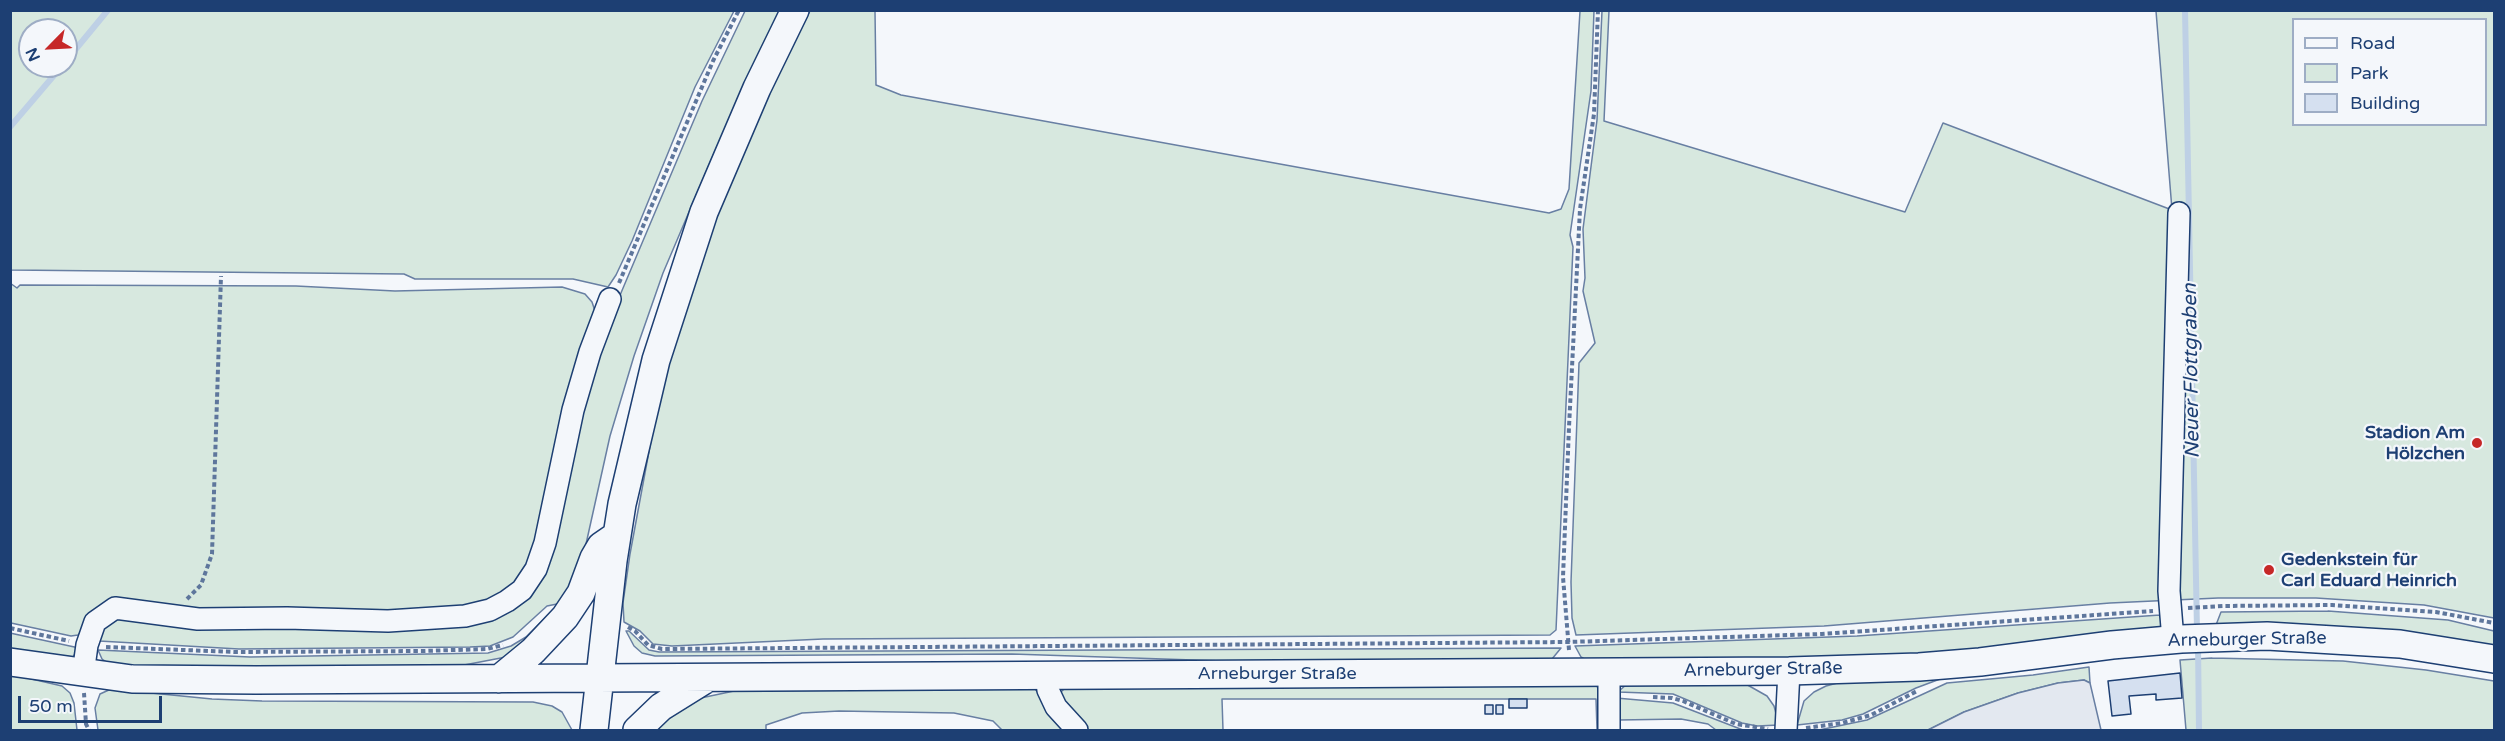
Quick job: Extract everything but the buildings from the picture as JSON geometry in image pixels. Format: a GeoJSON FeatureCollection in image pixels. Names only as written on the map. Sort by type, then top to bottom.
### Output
{"type":"FeatureCollection","features":[{"type":"Feature","properties":{"kind":"main road"},"geometry":{"type":"LineString","coordinates":[[594,730],[617,535],[641,418],[679,286],[704,212],[736,133],[795,10]]}},
{"type":"Feature","properties":{"kind":"main road"},"geometry":{"type":"LineString","coordinates":[[500,679],[533,651],[565,617],[581,593],[601,546],[617,535]]}},
{"type":"Feature","properties":{"kind":"main road","name":"Arneburger Straße"},"geometry":{"type":"LineString","coordinates":[[10,662],[83,674],[170,680],[706,679],[1789,671],[1919,667],[1980,662],[2177,639],[2299,636],[2400,644],[2494,659]]}},
{"type":"Feature","properties":{"kind":"main road"},"geometry":{"type":"LineString","coordinates":[[637,730],[661,707],[706,679]]}},
{"type":"Feature","properties":{"kind":"street"},"geometry":{"type":"LineString","coordinates":[[2177,639],[2179,213]]}},
{"type":"Feature","properties":{"kind":"street"},"geometry":{"type":"LineString","coordinates":[[83,674],[87,645],[95,622],[115,608],[198,619],[287,618],[388,621],[465,616],[490,610],[507,601],[522,590],[536,569],[545,543],[573,410],[590,352],[610,299]]}},
{"type":"Feature","properties":{"kind":"street"},"geometry":{"type":"LineString","coordinates":[[1786,730],[1789,671]]}},
{"type":"Feature","properties":{"kind":"street"},"geometry":{"type":"LineString","coordinates":[[1609,672],[1609,730]]}},
{"type":"Feature","properties":{"kind":"street"},"geometry":{"type":"LineString","coordinates":[[1037,675],[1048,690],[1056,707],[1077,730]]}},
{"type":"Feature","properties":{"kind":"path"},"geometry":{"type":"LineString","coordinates":[[610,299],[713,61],[739,10]]}},
{"type":"Feature","properties":{"kind":"path"},"geometry":{"type":"LineString","coordinates":[[1570,672],[1563,577],[1569,427],[1580,208],[1594,114],[1598,10]]}},
{"type":"Feature","properties":{"kind":"path"},"geometry":{"type":"LineString","coordinates":[[167,614],[201,585],[212,554],[221,276]]}},
{"type":"Feature","properties":{"kind":"path"},"geometry":{"type":"LineString","coordinates":[[630,628],[648,645],[662,649],[1568,642],[1822,634],[2223,606],[2355,607],[2436,612],[2494,623]]}},
{"type":"Feature","properties":{"kind":"path"},"geometry":{"type":"LineString","coordinates":[[10,628],[87,645],[236,652],[488,650],[507,645]]}},
{"type":"Feature","properties":{"kind":"path"},"geometry":{"type":"LineString","coordinates":[[83,674],[86,724],[89,730]]}},
{"type":"Feature","properties":{"kind":"path"},"geometry":{"type":"LineString","coordinates":[[1652,696],[1683,701],[1736,724],[1786,730],[1842,723],[1871,715],[1918,690]]}},
{"type":"Feature","properties":{"kind":"green space"},"geometry":{"type":"Polygon","coordinates":[[[10,11],[734,11],[695,87],[632,241],[608,287],[573,279],[415,279],[404,274],[11,270],[10,11]]]}},
{"type":"Feature","properties":{"kind":"green space"},"geometry":{"type":"Polygon","coordinates":[[[745,11],[782,11],[715,151],[663,273],[634,356],[610,436],[584,553],[561,607],[557,604],[547,606],[513,637],[490,646],[239,649],[99,641],[103,628],[113,619],[123,616],[379,627],[520,599],[599,345],[702,101],[745,11]]]}},
{"type":"Feature","properties":{"kind":"green space"},"geometry":{"type":"Polygon","coordinates":[[[810,11],[875,11],[876,85],[901,95],[1549,213],[1561,209],[1569,189],[1580,11],[1594,11],[1591,91],[1570,235],[1573,247],[1556,630],[1550,635],[823,639],[672,646],[653,644],[640,631],[624,622],[623,603],[630,554],[662,381],[702,254],[735,165],[767,93],[810,11]]]}},
{"type":"Feature","properties":{"kind":"green space"},"geometry":{"type":"Polygon","coordinates":[[[1602,11],[1609,11],[1604,121],[1905,212],[1943,123],[2172,210],[2156,11],[2494,11],[2494,618],[2424,605],[2316,598],[2218,598],[2110,603],[1824,626],[1576,635],[1572,618],[1571,582],[1579,363],[1595,343],[1583,291],[1585,278],[1583,229],[1597,120],[1602,11]]]}},
{"type":"Feature","properties":{"kind":"green space"},"geometry":{"type":"Polygon","coordinates":[[[10,283],[17,288],[20,285],[296,286],[395,291],[562,287],[585,294],[592,302],[595,311],[536,548],[520,579],[504,596],[455,612],[195,610],[115,600],[78,635],[71,636],[11,623],[10,283]]]}},
{"type":"Feature","properties":{"kind":"green space"},"geometry":{"type":"Polygon","coordinates":[[[2328,611],[2448,620],[2494,631],[2494,648],[2216,625],[2221,612],[2328,611]]]}},
{"type":"Feature","properties":{"kind":"green space"},"geometry":{"type":"Polygon","coordinates":[[[548,615],[554,615],[506,657],[459,666],[183,669],[111,665],[102,659],[98,650],[250,657],[488,653],[511,646],[526,637],[548,615]]]}},
{"type":"Feature","properties":{"kind":"green space"},"geometry":{"type":"Polygon","coordinates":[[[2160,615],[2164,629],[1928,655],[1805,659],[1588,661],[1581,657],[1575,646],[1857,636],[2160,615]]]}},
{"type":"Feature","properties":{"kind":"green space"},"geometry":{"type":"Polygon","coordinates":[[[626,631],[629,631],[649,650],[659,652],[1561,648],[1552,659],[1254,662],[1012,654],[655,656],[642,653],[634,646],[626,631]]]}},
{"type":"Feature","properties":{"kind":"green space"},"geometry":{"type":"Polygon","coordinates":[[[10,633],[79,648],[73,657],[11,651],[10,633]]]}},
{"type":"Feature","properties":{"kind":"green space"},"geometry":{"type":"Polygon","coordinates":[[[2212,658],[2343,661],[2426,670],[2494,681],[2494,730],[2186,730],[2180,660],[2212,658]]]}},
{"type":"Feature","properties":{"kind":"green space"},"geometry":{"type":"Polygon","coordinates":[[[2089,667],[2090,683],[2084,680],[2058,683],[2018,693],[1964,712],[1928,730],[1819,730],[1867,720],[1947,683],[2089,667]]]}},
{"type":"Feature","properties":{"kind":"green space"},"geometry":{"type":"Polygon","coordinates":[[[10,674],[62,686],[70,693],[74,703],[77,730],[11,730],[10,674]]]}},
{"type":"Feature","properties":{"kind":"green space"},"geometry":{"type":"Polygon","coordinates":[[[1948,676],[1916,688],[1863,714],[1842,720],[1797,725],[1804,701],[1814,692],[1826,686],[1841,682],[1948,676]]]}},
{"type":"Feature","properties":{"kind":"green space"},"geometry":{"type":"Polygon","coordinates":[[[1595,683],[1604,699],[1604,730],[1597,730],[1596,699],[1222,699],[1223,730],[1084,730],[1058,695],[1066,687],[1595,683]]]}},
{"type":"Feature","properties":{"kind":"green space"},"geometry":{"type":"Polygon","coordinates":[[[1628,683],[1744,683],[1767,696],[1774,706],[1779,725],[1757,726],[1742,723],[1673,694],[1618,692],[1628,683]]]}},
{"type":"Feature","properties":{"kind":"green space"},"geometry":{"type":"Polygon","coordinates":[[[111,689],[212,699],[262,701],[533,702],[552,706],[562,712],[572,730],[98,730],[95,708],[100,694],[111,689]]]}},
{"type":"Feature","properties":{"kind":"green space"},"geometry":{"type":"Polygon","coordinates":[[[1035,689],[1069,730],[1002,730],[993,721],[954,713],[839,711],[802,713],[766,725],[766,730],[648,730],[696,699],[734,691],[1035,689]]]}},
{"type":"Feature","properties":{"kind":"green space"},"geometry":{"type":"Polygon","coordinates":[[[1616,698],[1673,703],[1743,730],[1716,730],[1708,724],[1681,719],[1619,720],[1616,698]]]}},
{"type":"Feature","properties":{"kind":"shaded area"},"geometry":{"type":"Polygon","coordinates":[[[2084,680],[2090,683],[2101,730],[1928,730],[1964,712],[2018,693],[2058,683],[2084,680]]]}},
{"type":"Feature","properties":{"kind":"waterway"},"geometry":{"type":"LineString","coordinates":[[78,46],[108,10]]}},
{"type":"Feature","properties":{"kind":"waterway","name":"Neuer Flottgraben"},"geometry":{"type":"LineString","coordinates":[[2185,10],[2197,631]]}},
{"type":"Feature","properties":{"kind":"waterway"},"geometry":{"type":"LineString","coordinates":[[10,127],[52,78]]}},
{"type":"Feature","properties":{"kind":"waterway","name":"Neuer Flottgraben"},"geometry":{"type":"LineString","coordinates":[[2198,644],[2199,730]]}},
{"type":"Feature","properties":{"kind":"place","name":"Stadion Am Hölzchen"},"geometry":{"type":"Point","coordinates":[2477,443]}},
{"type":"Feature","properties":{"kind":"place","name":"Gedenkstein für Carl Eduard Heinrich"},"geometry":{"type":"Point","coordinates":[2269,570]}}]}
